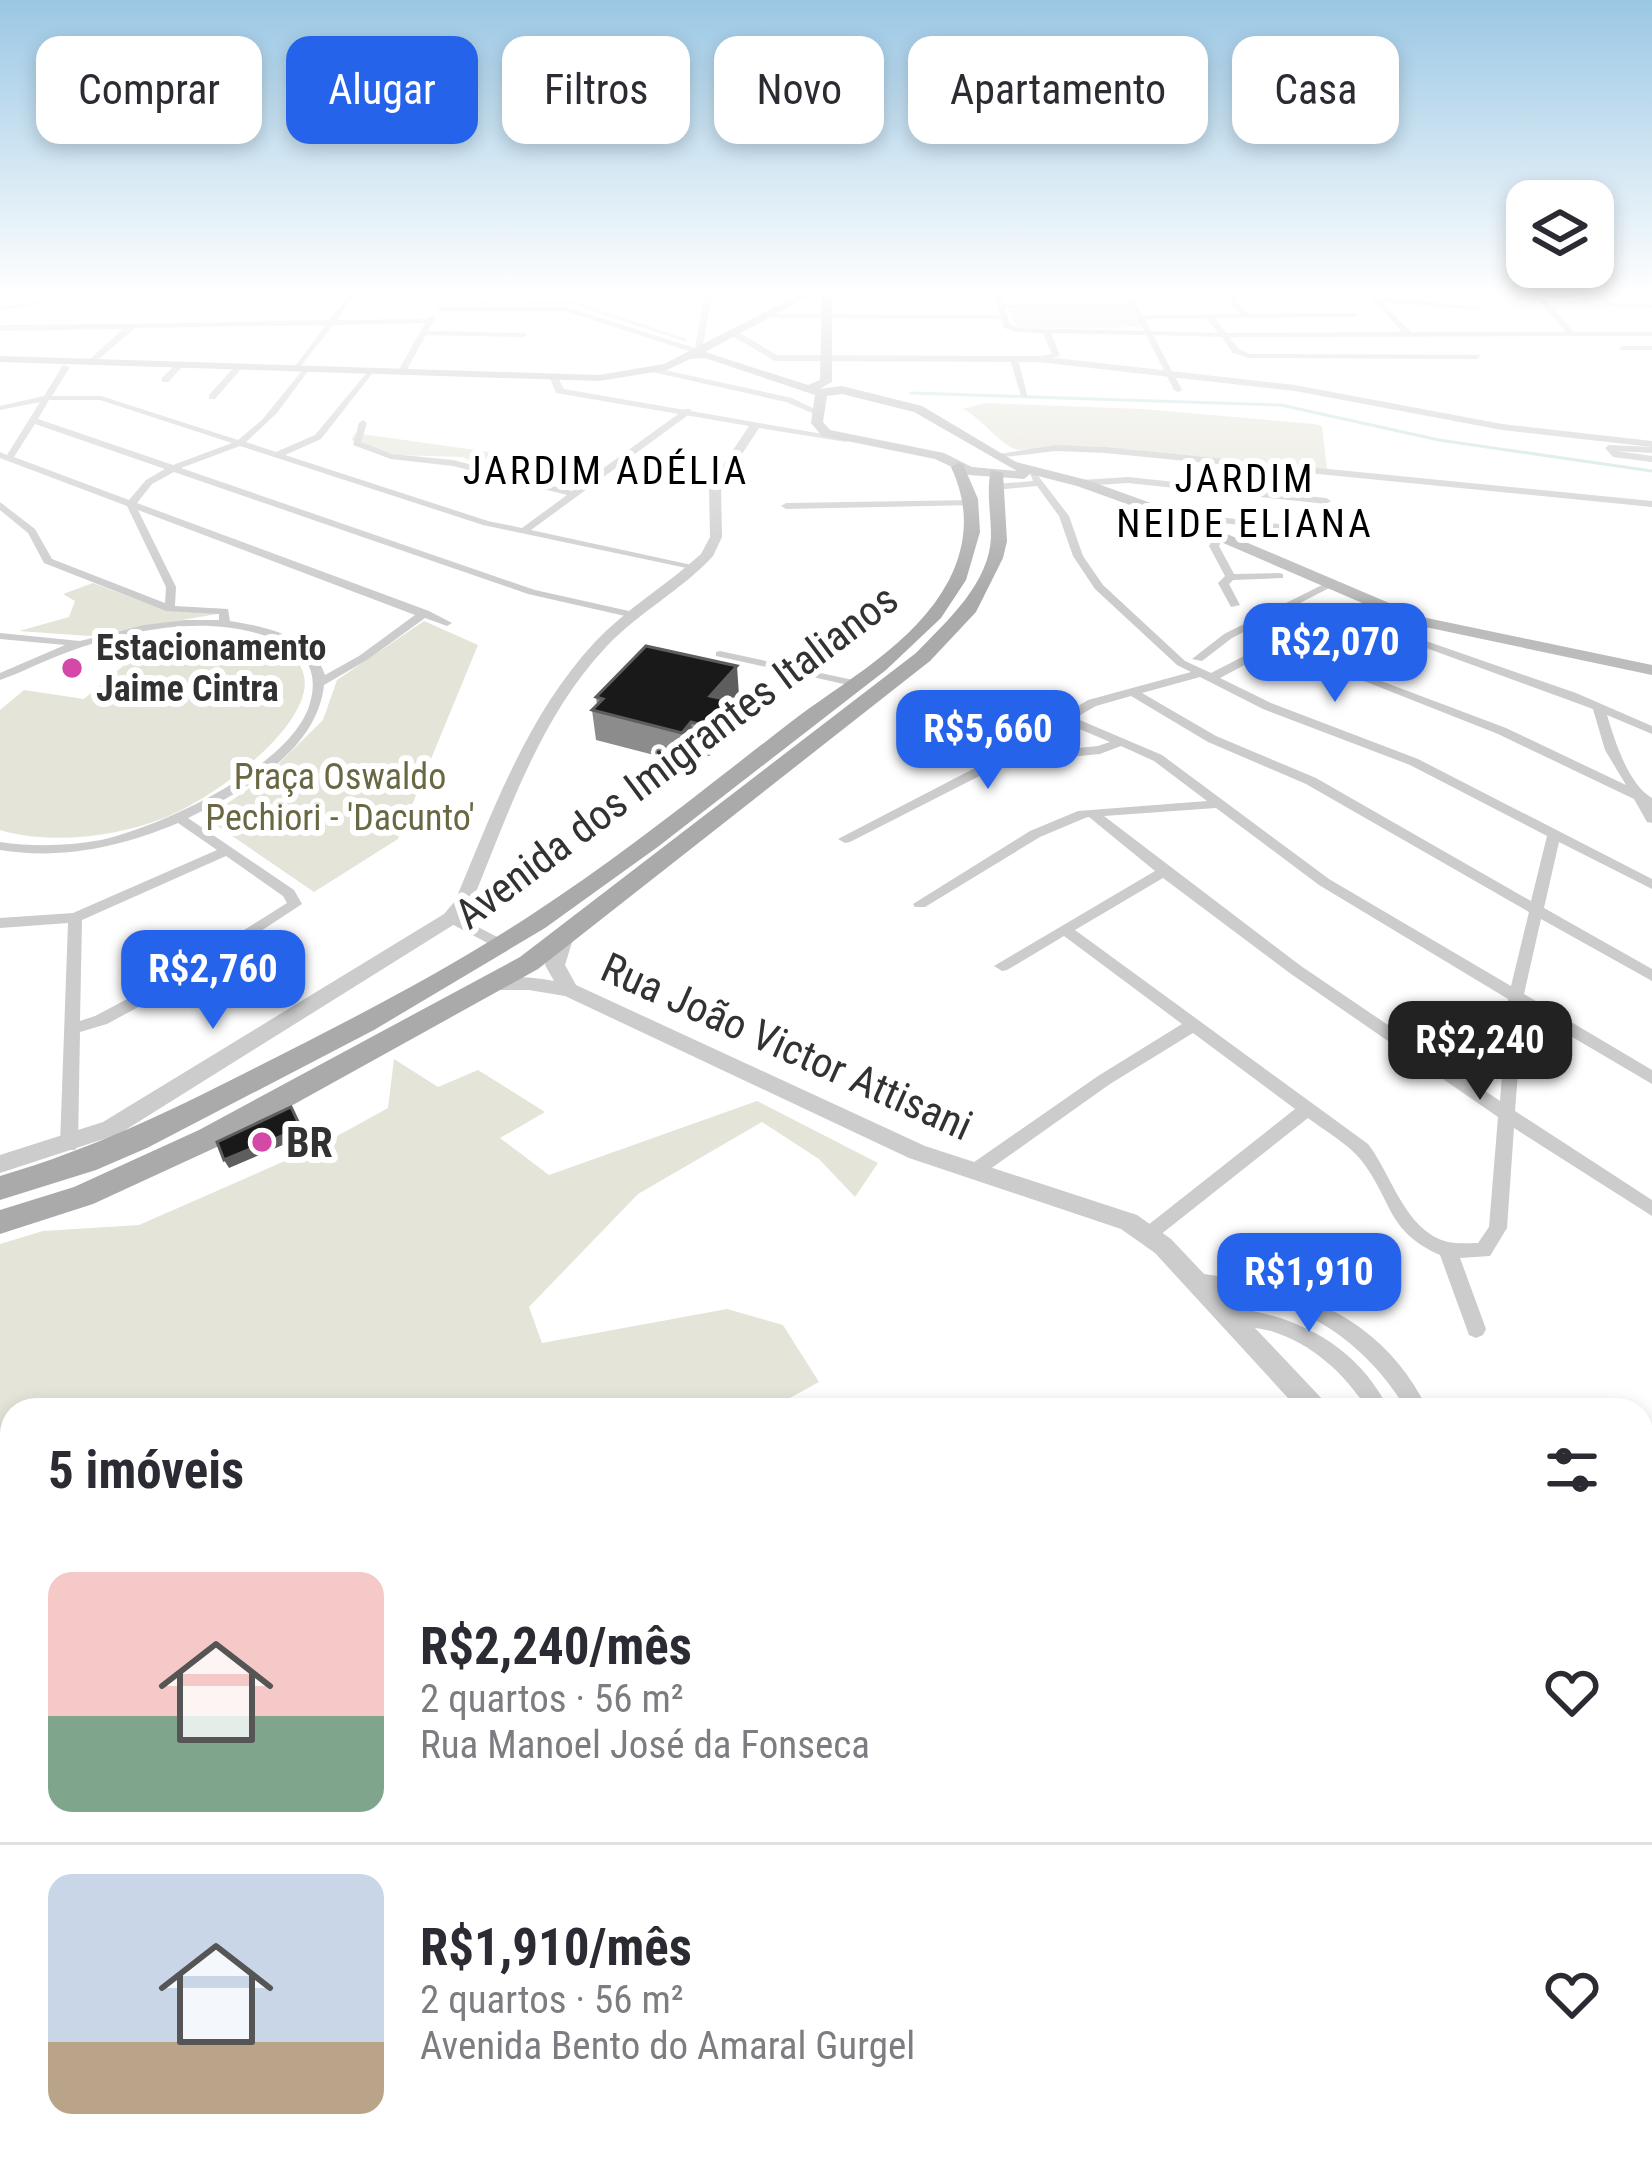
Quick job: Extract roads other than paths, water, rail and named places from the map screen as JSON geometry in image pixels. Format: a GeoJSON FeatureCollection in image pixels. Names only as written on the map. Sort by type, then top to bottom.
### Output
{"type":"FeatureCollection","features":[{"type":"Feature","properties":{"kind":"main road"},"geometry":{"type":"LineString","coordinates":[[815,393],[819,429],[846,439],[939,456],[958,467],[1077,482],[1243,544],[1417,621],[1652,670]]}},
{"type":"Feature","properties":{"kind":"main road"},"geometry":{"type":"LineString","coordinates":[[853,393],[918,409],[1011,472],[1077,482]]}},
{"type":"Feature","properties":{"kind":"main road","name":"Avenida dos Imigrantes Italianos"},"geometry":{"type":"LineString","coordinates":[[958,467],[973,503],[975,573]]}},
{"type":"Feature","properties":{"kind":"main road","name":"Avenida dos Imigrantes Italianos"},"geometry":{"type":"LineString","coordinates":[[0,1188],[131,1160],[502,945],[714,805],[904,657],[999,541],[1011,472]]}},
{"type":"Feature","properties":{"kind":"main road","name":"Avenida dos Imigrantes Italianos"},"geometry":{"type":"LineString","coordinates":[[0,1222],[491,985],[564,940],[854,682],[904,657]]}},
{"type":"Feature","properties":{"kind":"main road"},"geometry":{"type":"LineString","coordinates":[[556,908],[576,913],[564,940]]}},
{"type":"Feature","properties":{"kind":"street"},"geometry":{"type":"LineString","coordinates":[[3,456],[18,444],[50,393]]}},
{"type":"Feature","properties":{"kind":"street"},"geometry":{"type":"LineString","coordinates":[[212,397],[215,393]]}},
{"type":"Feature","properties":{"kind":"street"},"geometry":{"type":"LineString","coordinates":[[170,609],[171,587],[131,505],[142,484],[242,443],[282,393]]}},
{"type":"Feature","properties":{"kind":"street"},"geometry":{"type":"LineString","coordinates":[[277,455],[318,437],[354,393]]}},
{"type":"Feature","properties":{"kind":"street"},"geometry":{"type":"LineString","coordinates":[[573,393],[846,439]]}},
{"type":"Feature","properties":{"kind":"street"},"geometry":{"type":"LineString","coordinates":[[758,393],[817,413],[804,428],[776,428]]}},
{"type":"Feature","properties":{"kind":"street"},"geometry":{"type":"LineString","coordinates":[[1322,393],[1652,451]]}},
{"type":"Feature","properties":{"kind":"street"},"geometry":{"type":"LineString","coordinates":[[0,408],[46,398],[101,398],[486,523],[696,567]]}},
{"type":"Feature","properties":{"kind":"street"},"geometry":{"type":"LineString","coordinates":[[523,531],[688,411]]}},
{"type":"Feature","properties":{"kind":"street"},"geometry":{"type":"LineString","coordinates":[[33,420],[532,592],[634,615]]}},
{"type":"Feature","properties":{"kind":"street"},"geometry":{"type":"LineString","coordinates":[[363,423],[358,447],[454,463],[574,494]]}},
{"type":"Feature","properties":{"kind":"street"},"geometry":{"type":"LineString","coordinates":[[0,1164],[111,1128],[452,918],[464,902],[542,725],[600,646],[696,567],[716,537],[715,486],[756,424]]}},
{"type":"Feature","properties":{"kind":"street"},"geometry":{"type":"LineString","coordinates":[[1652,504],[1106,450],[1057,448],[1011,472],[1048,496],[1064,516],[1078,556],[1110,600],[1157,645],[1202,671],[1414,762],[1652,885]]}},
{"type":"Feature","properties":{"kind":"street"},"geometry":{"type":"LineString","coordinates":[[3,456],[447,623]]}},
{"type":"Feature","properties":{"kind":"street"},"geometry":{"type":"LineString","coordinates":[[1077,482],[1128,481],[1326,501]]}},
{"type":"Feature","properties":{"kind":"street"},"geometry":{"type":"LineString","coordinates":[[785,506],[973,503]]}},
{"type":"Feature","properties":{"kind":"street"},"geometry":{"type":"LineString","coordinates":[[0,505],[32,531],[48,560],[170,609],[224,611],[225,623]]}},
{"type":"Feature","properties":{"kind":"street"},"geometry":{"type":"LineString","coordinates":[[1168,514],[1330,533]]}},
{"type":"Feature","properties":{"kind":"street"},"geometry":{"type":"LineString","coordinates":[[140,528],[147,519],[166,516]]}},
{"type":"Feature","properties":{"kind":"street"},"geometry":{"type":"LineString","coordinates":[[1230,577],[1211,531],[1240,523]]}},
{"type":"Feature","properties":{"kind":"street"},"geometry":{"type":"LineString","coordinates":[[1243,544],[1256,595]]}},
{"type":"Feature","properties":{"kind":"street"},"geometry":{"type":"LineString","coordinates":[[1235,605],[1223,583],[1230,577],[1279,576]]}},
{"type":"Feature","properties":{"kind":"street"},"geometry":{"type":"LineString","coordinates":[[1202,671],[1228,636],[1332,584]]}},
{"type":"Feature","properties":{"kind":"street"},"geometry":{"type":"LineString","coordinates":[[132,595],[171,587]]}},
{"type":"Feature","properties":{"kind":"street"},"geometry":{"type":"LineString","coordinates":[[320,682],[425,613]]}},
{"type":"Feature","properties":{"kind":"street"},"geometry":{"type":"LineString","coordinates":[[1417,621],[1414,636],[1422,643],[1652,730]]}},
{"type":"Feature","properties":{"kind":"street"},"geometry":{"type":"LineString","coordinates":[[0,677],[88,644],[151,628],[225,623],[270,632],[295,644],[314,661],[320,682],[301,731],[286,749],[181,819],[110,842],[50,850],[0,847]]}},
{"type":"Feature","properties":{"kind":"street"},"geometry":{"type":"LineString","coordinates":[[1067,718],[1092,703],[1202,671],[1300,631]]}},
{"type":"Feature","properties":{"kind":"street"},"geometry":{"type":"LineString","coordinates":[[0,640],[88,644]]}},
{"type":"Feature","properties":{"kind":"street"},"geometry":{"type":"LineString","coordinates":[[0,640],[58,654]]}},
{"type":"Feature","properties":{"kind":"street"},"geometry":{"type":"LineString","coordinates":[[720,654],[854,682]]}},
{"type":"Feature","properties":{"kind":"street"},"geometry":{"type":"LineString","coordinates":[[1332,666],[1502,731],[1652,803]]}},
{"type":"Feature","properties":{"kind":"street"},"geometry":{"type":"LineString","coordinates":[[1134,693],[1212,740],[1262,756],[1311,781],[1652,976]]}},
{"type":"Feature","properties":{"kind":"street"},"geometry":{"type":"LineString","coordinates":[[1020,699],[1175,768],[1216,804],[1324,882],[1652,1078]]}},
{"type":"Feature","properties":{"kind":"street"},"geometry":{"type":"LineString","coordinates":[[1598,706],[1611,750],[1652,819]]}},
{"type":"Feature","properties":{"kind":"street"},"geometry":{"type":"LineString","coordinates":[[845,839],[1002,759],[1100,749],[1120,742]]}},
{"type":"Feature","properties":{"kind":"street"},"geometry":{"type":"LineString","coordinates":[[920,904],[1035,834],[1092,813],[1216,804]]}},
{"type":"Feature","properties":{"kind":"street"},"geometry":{"type":"LineString","coordinates":[[1092,813],[1161,873],[1505,1114],[1652,1209]]}},
{"type":"Feature","properties":{"kind":"street"},"geometry":{"type":"LineString","coordinates":[[71,1030],[101,1020],[174,981],[288,911],[295,897],[181,819]]}},
{"type":"Feature","properties":{"kind":"street"},"geometry":{"type":"LineString","coordinates":[[1066,931],[1375,1163],[1410,1230],[1423,1242],[1448,1250],[1483,1251],[1498,1228],[1516,996],[1554,835]]}},
{"type":"Feature","properties":{"kind":"street"},"geometry":{"type":"LineString","coordinates":[[0,923],[74,918],[224,852]]}},
{"type":"Feature","properties":{"kind":"street"},"geometry":{"type":"LineString","coordinates":[[1003,966],[1161,873]]}},
{"type":"Feature","properties":{"kind":"street"},"geometry":{"type":"LineString","coordinates":[[69,1145],[74,918]]}},
{"type":"Feature","properties":{"kind":"street"},"geometry":{"type":"LineString","coordinates":[[452,918],[502,945]]}},
{"type":"Feature","properties":{"kind":"street"},"geometry":{"type":"LineString","coordinates":[[564,940],[555,965],[569,990]]}},
{"type":"Feature","properties":{"kind":"street","name":"Rua João Victor Attisani"},"geometry":{"type":"LineString","coordinates":[[491,985],[529,982],[569,990],[917,1152],[1109,1214],[1149,1234]]}},
{"type":"Feature","properties":{"kind":"street"},"geometry":{"type":"LineString","coordinates":[[973,1172],[1104,1080],[1193,1025]]}},
{"type":"Feature","properties":{"kind":"street"},"geometry":{"type":"LineString","coordinates":[[1305,1398],[1149,1234],[1307,1109]]}},
{"type":"Feature","properties":{"kind":"street"},"geometry":{"type":"LineString","coordinates":[[1448,1250],[1476,1329]]}},
{"type":"Feature","properties":{"kind":"street"},"geometry":{"type":"LineString","coordinates":[[1197,1281],[1281,1293],[1319,1308],[1359,1335],[1388,1364],[1410,1398]]}},
{"type":"Feature","properties":{"kind":"street"},"geometry":{"type":"LineString","coordinates":[[1230,1315],[1266,1318],[1321,1343],[1352,1371],[1371,1398]]}},
{"type":"Feature","properties":{"kind":"waterway"},"geometry":{"type":"LineString","coordinates":[[913,393],[1281,405],[1439,440],[1652,471]]}},
{"type":"Feature","properties":{"kind":"place","name":"Estacionamento Jaime Cintra"},"geometry":{"type":"Point","coordinates":[72,668]}},
{"type":"Feature","properties":{"kind":"place","name":"BR"},"geometry":{"type":"Point","coordinates":[262,1142]}},
{"type":"Feature","properties":{"kind":"district","name":"JARDIM ADÉLIA"},"geometry":{"type":"Point","coordinates":[606,470]}},
{"type":"Feature","properties":{"kind":"district","name":"JARDIM NEIDE ELIANA"},"geometry":{"type":"Point","coordinates":[1245,500]}},
{"type":"Feature","properties":{"kind":"park label","name":"Praça Oswaldo Pechiori - 'Dacunto'"},"geometry":{"type":"Point","coordinates":[340,796]}}]}
